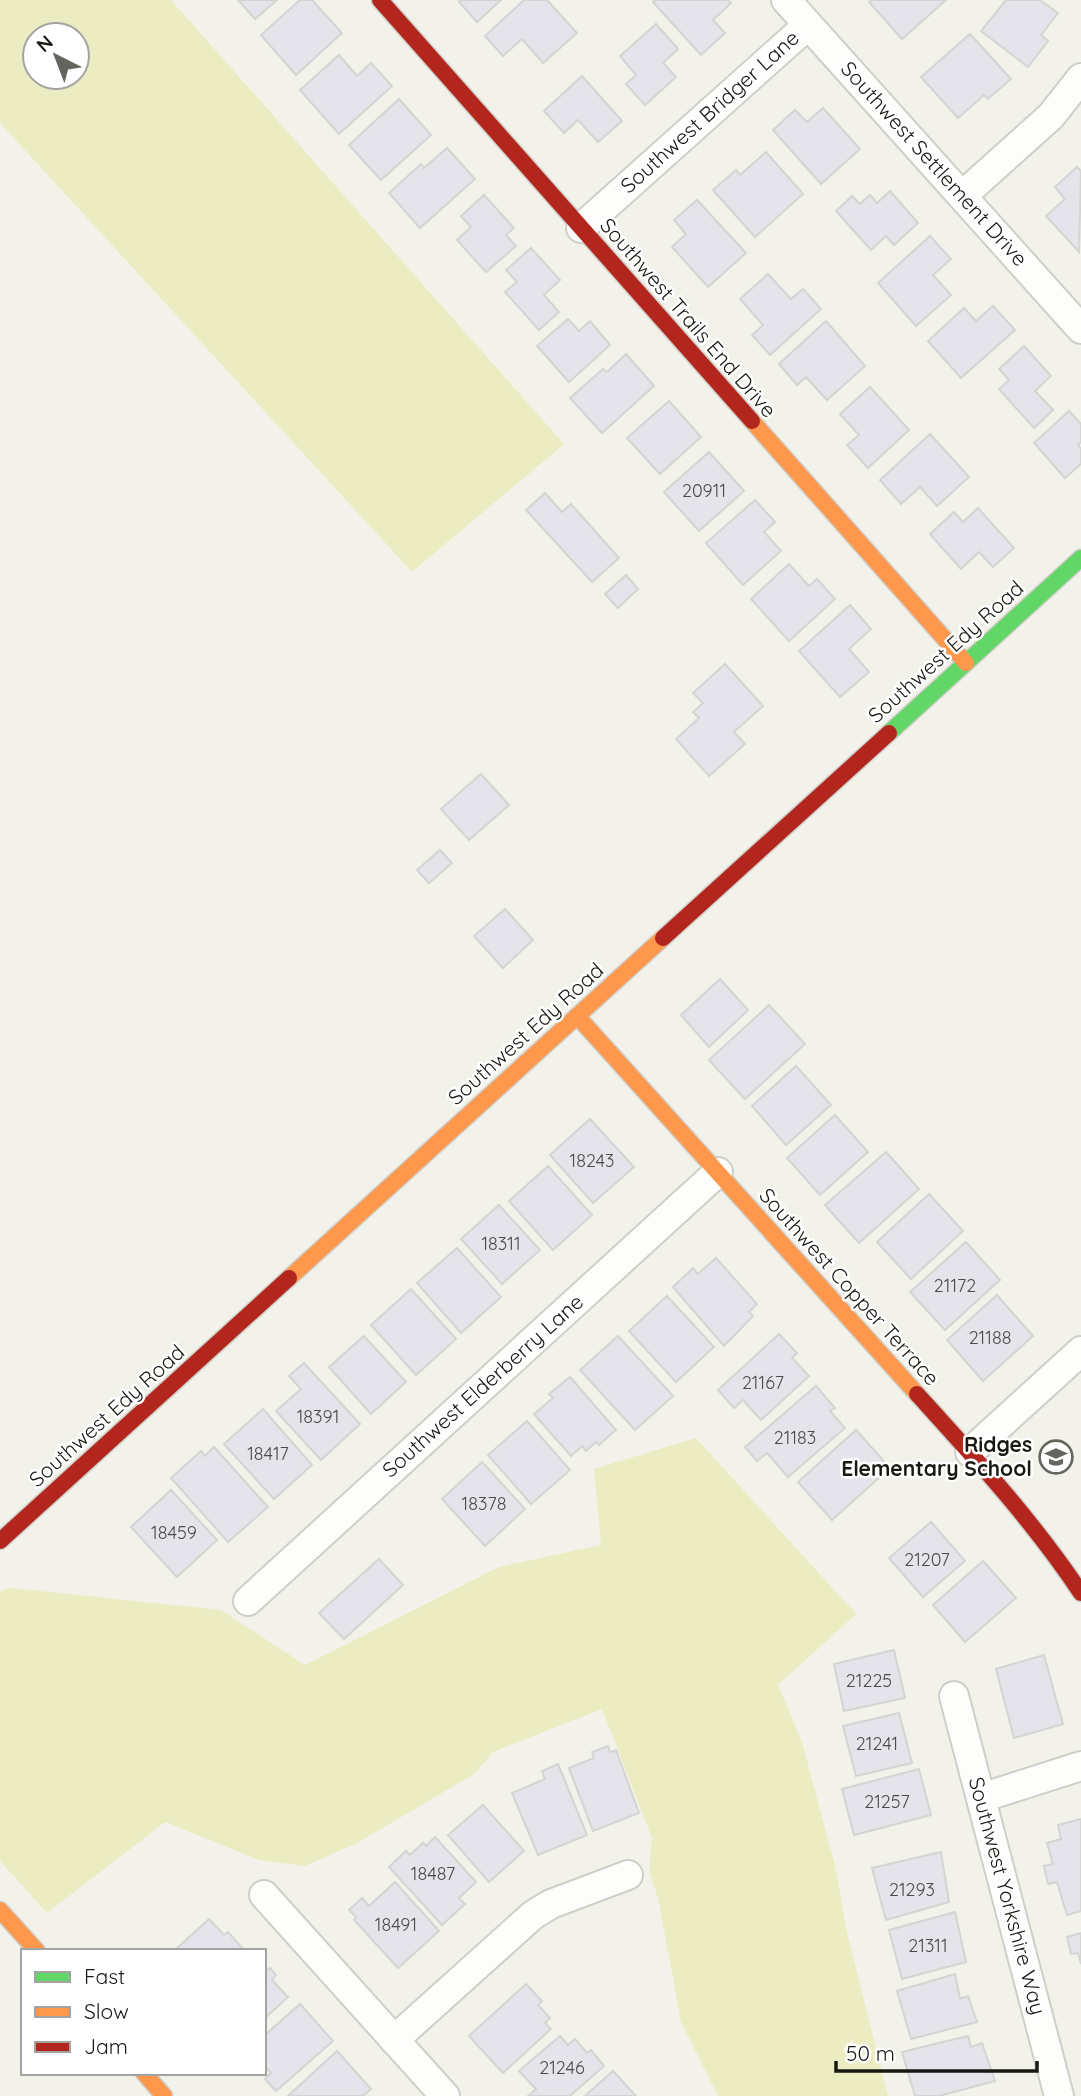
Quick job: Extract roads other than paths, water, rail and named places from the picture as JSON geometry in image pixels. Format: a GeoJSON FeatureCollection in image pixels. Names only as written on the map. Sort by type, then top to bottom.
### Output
{"type":"FeatureCollection","features":[{"type":"Feature","properties":{"kind":"street","name":"Southwest Trails End Drive"},"geometry":{"type":"LineString","coordinates":[[380,0],[965,663]]}},
{"type":"Feature","properties":{"kind":"street","name":"Southwest Settlement Drive"},"geometry":{"type":"LineString","coordinates":[[786,0],[1081,329]]}},
{"type":"Feature","properties":{"kind":"street","name":"Southwest Bridger Lane"},"geometry":{"type":"LineString","coordinates":[[581,228],[808,25]]}},
{"type":"Feature","properties":{"kind":"street"},"geometry":{"type":"LineString","coordinates":[[963,195],[1051,116],[1081,78]]}},
{"type":"Feature","properties":{"kind":"street","name":"Southwest Edy Road"},"geometry":{"type":"LineString","coordinates":[[0,1541],[1081,558]]}},
{"type":"Feature","properties":{"kind":"street","name":"Southwest Copper Terrace"},"geometry":{"type":"LineString","coordinates":[[577,1016],[970,1452],[1039,1533],[1081,1593]]}},
{"type":"Feature","properties":{"kind":"street","name":"Southwest Elderberry Lane"},"geometry":{"type":"LineString","coordinates":[[248,1601],[718,1172]]}},
{"type":"Feature","properties":{"kind":"street"},"geometry":{"type":"LineString","coordinates":[[970,1452],[1081,1351]]}},
{"type":"Feature","properties":{"kind":"street","name":"Southwest Yorkshire Way"},"geometry":{"type":"LineString","coordinates":[[954,1696],[1059,2096]]}},
{"type":"Feature","properties":{"kind":"street"},"geometry":{"type":"LineString","coordinates":[[981,1798],[1081,1766]]}},
{"type":"Feature","properties":{"kind":"street"},"geometry":{"type":"LineString","coordinates":[[394,2040],[533,1915],[551,1904],[628,1875]]}},
{"type":"Feature","properties":{"kind":"street"},"geometry":{"type":"LineString","coordinates":[[264,1895],[445,2096]]}},
{"type":"Feature","properties":{"kind":"street"},"geometry":{"type":"LineString","coordinates":[[0,1910],[35,1949]]}},
{"type":"Feature","properties":{"kind":"street"},"geometry":{"type":"LineString","coordinates":[[147,2075],[164,2096]]}},
{"type":"Feature","properties":{"kind":"place","name":"Ridges Elementary School"},"geometry":{"type":"Point","coordinates":[1056,1457]}}]}
